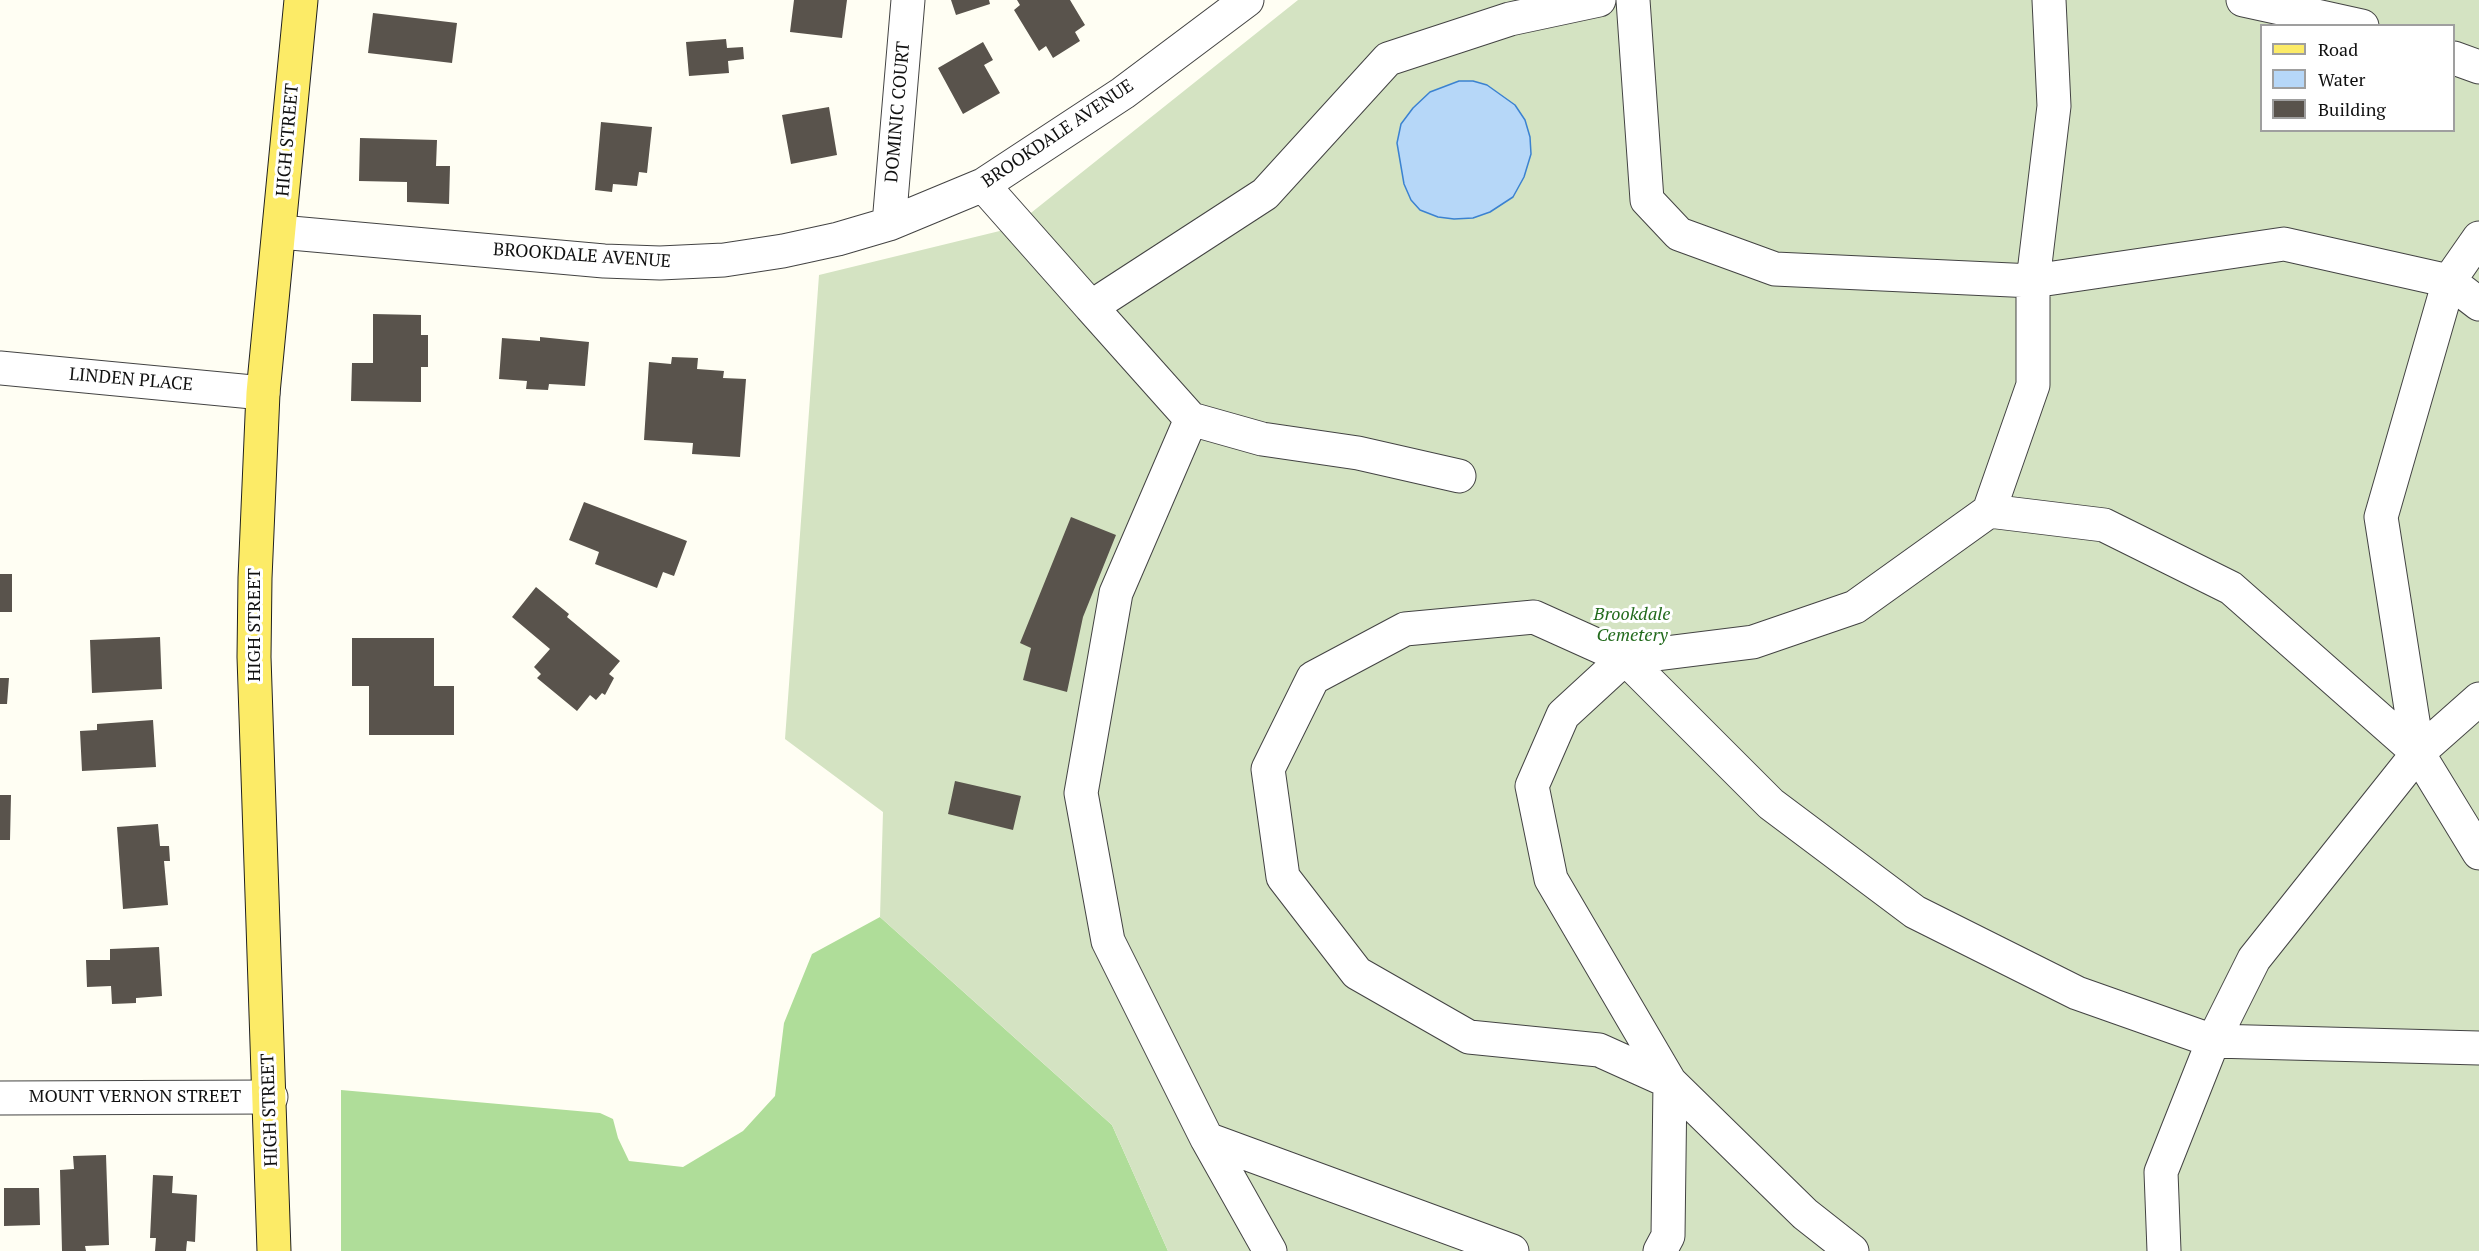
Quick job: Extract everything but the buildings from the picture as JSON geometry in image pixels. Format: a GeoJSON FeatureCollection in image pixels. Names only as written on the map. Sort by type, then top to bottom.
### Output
{"type":"FeatureCollection","features":[{"type":"Feature","properties":{"kind":"main road","name":"HIGH STREET"},"geometry":{"type":"LineString","coordinates":[[274,1251],[254,657],[257,482],[263,393],[301,0]]}},
{"type":"Feature","properties":{"kind":"street","name":"DOMINIC COURT"},"geometry":{"type":"LineString","coordinates":[[889,224],[908,0]]}},
{"type":"Feature","properties":{"kind":"street","name":"BROOKDALE AVENUE"},"geometry":{"type":"LineString","coordinates":[[280,232],[604,261],[660,263],[724,260],[783,251],[838,239],[889,224],[983,185],[1090,116],[1247,0]]}},
{"type":"Feature","properties":{"kind":"street"},"geometry":{"type":"LineString","coordinates":[[1091,307],[1265,194],[1388,59],[1510,19],[1599,0]]}},
{"type":"Feature","properties":{"kind":"street"},"geometry":{"type":"LineString","coordinates":[[1633,0],[1647,200],[1679,234],[1775,268],[2033,281],[2284,244],[2450,281],[2479,304]]}},
{"type":"Feature","properties":{"kind":"street"},"geometry":{"type":"LineString","coordinates":[[1852,1251],[1805,1214],[1670,1082],[1551,879],[1532,786],[1563,715],[1625,658],[1753,642],[1855,607],[1989,511],[2033,385],[2033,281],[2054,106],[2049,0]]}},
{"type":"Feature","properties":{"kind":"street"},"geometry":{"type":"LineString","coordinates":[[2243,0],[2353,24]]}},
{"type":"Feature","properties":{"kind":"street"},"geometry":{"type":"LineString","coordinates":[[2455,57],[2479,67]]}},
{"type":"Feature","properties":{"kind":"street"},"geometry":{"type":"LineString","coordinates":[[983,185],[1191,419],[1262,439],[1358,453],[1459,477]]}},
{"type":"Feature","properties":{"kind":"street"},"geometry":{"type":"LineString","coordinates":[[2418,753],[2382,517],[2450,281],[2479,238]]}},
{"type":"Feature","properties":{"kind":"street","name":"LINDEN PLACE"},"geometry":{"type":"LineString","coordinates":[[0,368],[263,393]]}},
{"type":"Feature","properties":{"kind":"street"},"geometry":{"type":"LineString","coordinates":[[1191,419],[1116,593],[1081,793],[1108,941],[1207,1139],[1270,1251]]}},
{"type":"Feature","properties":{"kind":"street"},"geometry":{"type":"LineString","coordinates":[[1989,511],[2104,525],[2231,588],[2418,753],[2479,853]]}},
{"type":"Feature","properties":{"kind":"street"},"geometry":{"type":"LineString","coordinates":[[1670,1082],[1599,1050],[1469,1037],[1357,973],[1283,878],[1268,769],[1313,678],[1405,629],[1533,617],[1625,658],[1771,804],[1915,912],[2077,993],[2213,1041],[2479,1048]]}},
{"type":"Feature","properties":{"kind":"street"},"geometry":{"type":"LineString","coordinates":[[2164,1251],[2161,1172],[2213,1041],[2254,959],[2418,753],[2479,699]]}},
{"type":"Feature","properties":{"kind":"street"},"geometry":{"type":"LineString","coordinates":[[1660,1251],[1668,1236],[1670,1082]]}},
{"type":"Feature","properties":{"kind":"street","name":"MOUNT VERNON STREET"},"geometry":{"type":"LineString","coordinates":[[0,1098],[270,1096]]}},
{"type":"Feature","properties":{"kind":"street"},"geometry":{"type":"LineString","coordinates":[[1207,1139],[1512,1251]]}},
{"type":"Feature","properties":{"kind":"green space","name":"Brookdale Cemetery"},"geometry":{"type":"Polygon","coordinates":[[[1298,0],[2479,0],[2479,1251],[1168,1251],[1112,1125],[880,917],[883,812],[785,739],[819,275],[1012,228],[1298,0]]]}},
{"type":"Feature","properties":{"kind":"green space"},"geometry":{"type":"Polygon","coordinates":[[[880,917],[1112,1125],[1168,1251],[341,1251],[341,1090],[600,1113],[613,1119],[618,1138],[629,1161],[683,1167],[743,1131],[775,1096],[784,1023],[812,954],[880,917]]]}},
{"type":"Feature","properties":{"kind":"water"},"geometry":{"type":"Polygon","coordinates":[[[1459,81],[1473,81],[1487,85],[1515,105],[1525,120],[1530,137],[1531,154],[1524,177],[1513,197],[1490,212],[1473,218],[1454,219],[1438,217],[1420,210],[1411,200],[1404,184],[1397,143],[1401,124],[1413,108],[1430,92],[1459,81]]]}}]}
